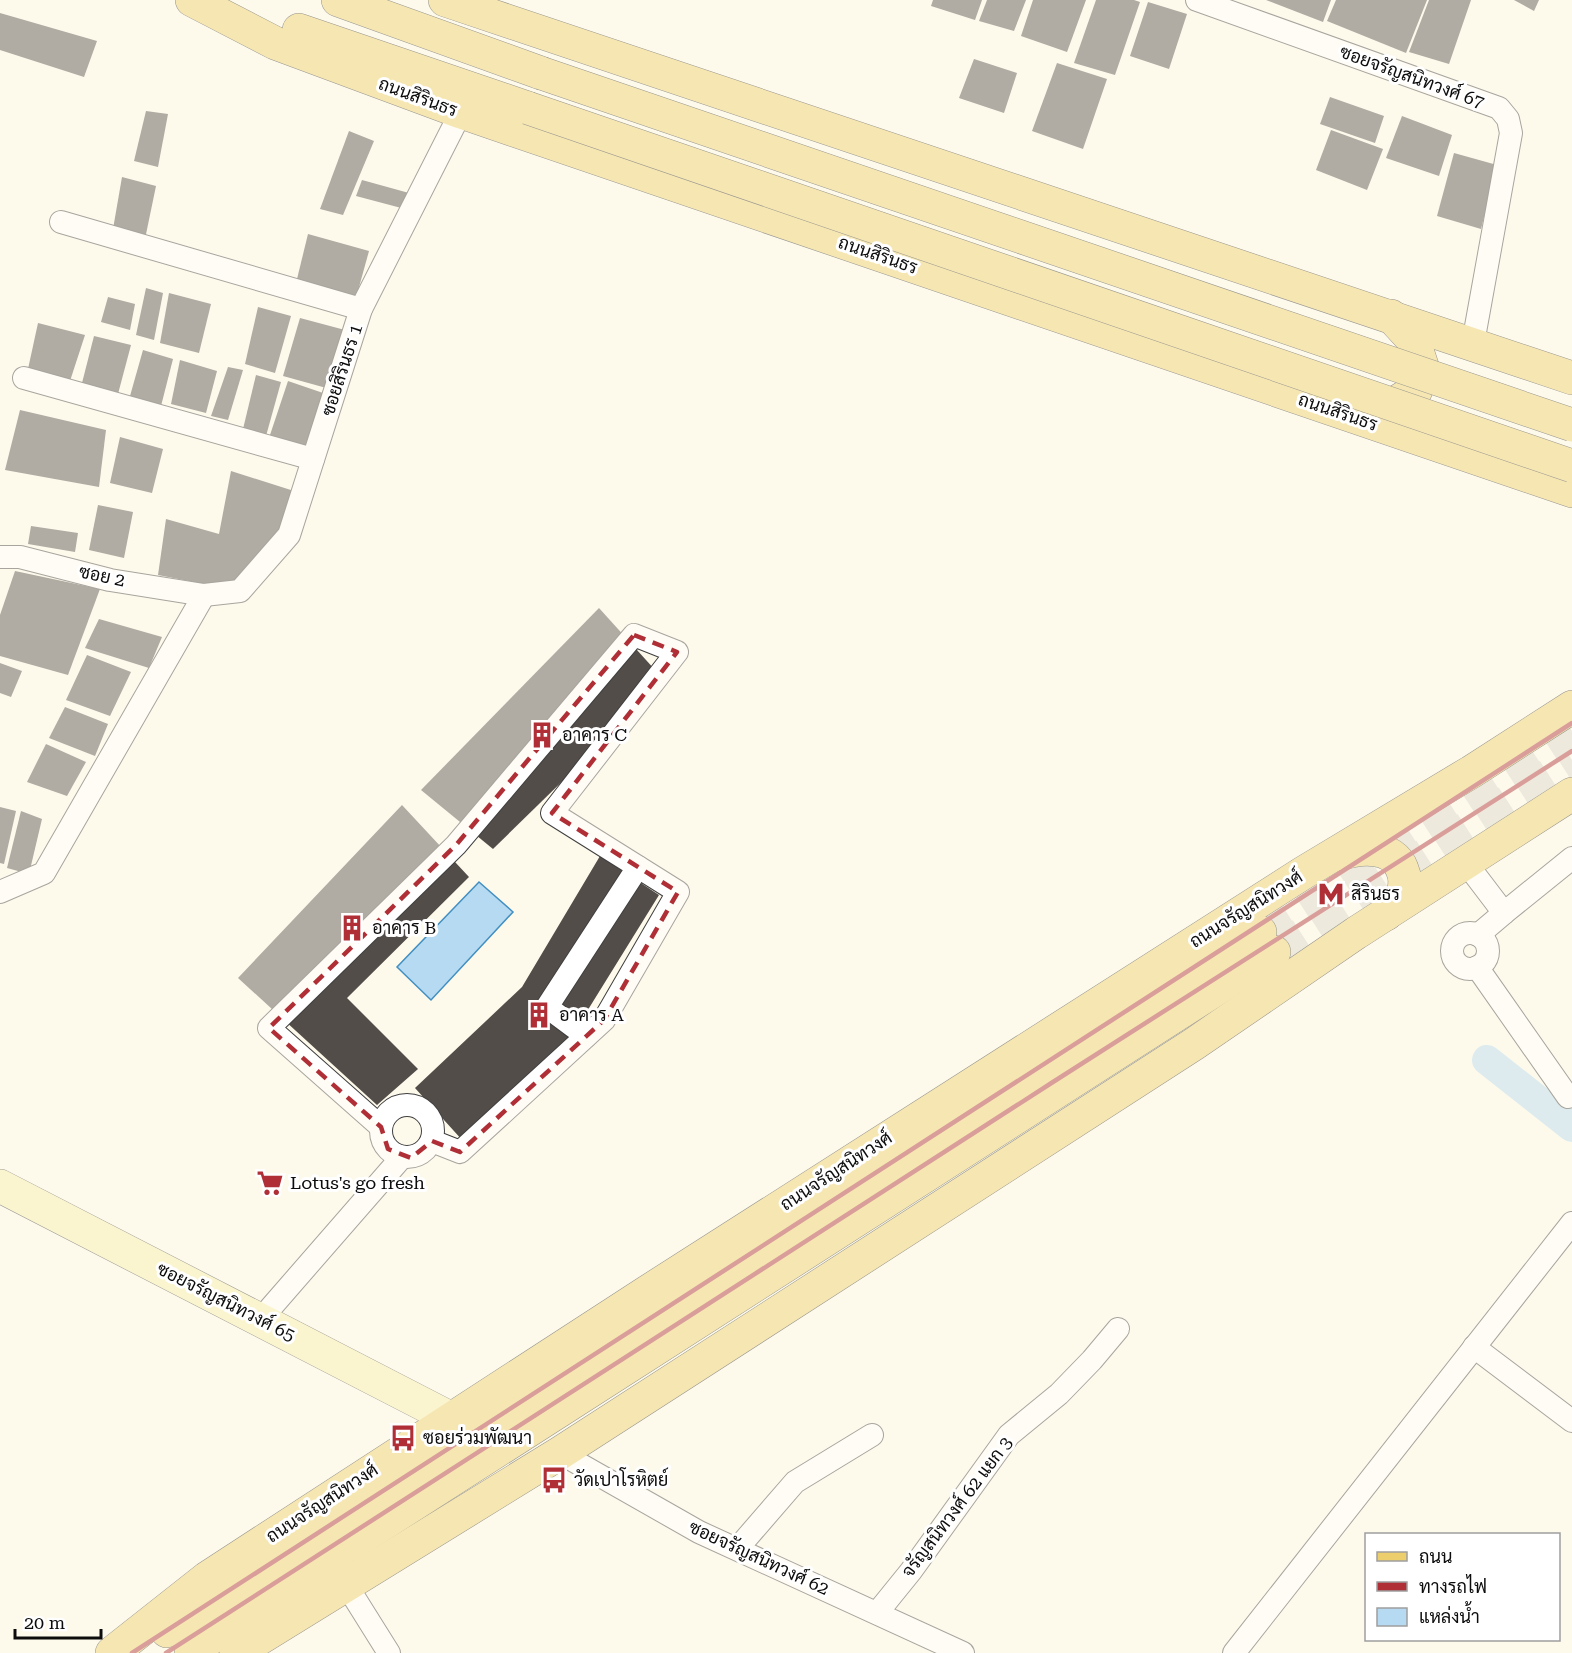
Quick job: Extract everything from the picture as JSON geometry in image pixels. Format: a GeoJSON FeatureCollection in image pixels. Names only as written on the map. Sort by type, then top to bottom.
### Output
{"type":"FeatureCollection","features":[{"type":"Feature","properties":{"kind":"main road","name":"ถนนสิรินธร"},"geometry":{"type":"LineString","coordinates":[[192,0],[274,43],[461,112],[1572,492]]}},
{"type":"Feature","properties":{"kind":"main road","name":"ถนนสิรินธร"},"geometry":{"type":"LineString","coordinates":[[202,0],[304,31],[1572,466]]}},
{"type":"Feature","properties":{"kind":"main road"},"geometry":{"type":"LineString","coordinates":[[338,0],[541,73],[1572,425]]}},
{"type":"Feature","properties":{"kind":"main road"},"geometry":{"type":"LineString","coordinates":[[445,0],[1572,378]]}},
{"type":"Feature","properties":{"kind":"main road"},"geometry":{"type":"LineString","coordinates":[[1340,413],[1395,403],[1416,390],[1423,369],[1414,340],[1391,316]]}},
{"type":"Feature","properties":{"kind":"main road","name":"ถนนจรัญสนิทวงศ์"},"geometry":{"type":"LineString","coordinates":[[112,1653],[207,1578],[716,1247],[1325,860],[1471,772],[1572,707]]}},
{"type":"Feature","properties":{"kind":"main road"},"geometry":{"type":"LineString","coordinates":[[236,1653],[560,1454],[1184,1050],[1384,915],[1572,794]]}},
{"type":"Feature","properties":{"kind":"main road"},"geometry":{"type":"LineString","coordinates":[[1325,860],[1355,849],[1371,848],[1391,855],[1399,862],[1405,877],[1402,892],[1384,915]]}},
{"type":"Feature","properties":{"kind":"main road","name":"ถนนจรัญสนิทวงศ์"},"geometry":{"type":"LineString","coordinates":[[129,1653],[225,1598],[1267,942],[238,1617],[191,1653]]}},
{"type":"Feature","properties":{"kind":"street","name":"ซอยจรัญสนิทวงศ์ 67"},"geometry":{"type":"LineString","coordinates":[[1197,0],[1499,108],[1508,119],[1510,133],[1473,343]]}},
{"type":"Feature","properties":{"kind":"street","name":"ซอยสิรินธร 1"},"geometry":{"type":"LineString","coordinates":[[204,595],[240,591],[289,535],[361,309],[461,112]]}},
{"type":"Feature","properties":{"kind":"street"},"geometry":{"type":"LineString","coordinates":[[61,222],[361,309]]}},
{"type":"Feature","properties":{"kind":"street"},"geometry":{"type":"LineString","coordinates":[[24,378],[314,459]]}},
{"type":"Feature","properties":{"kind":"street","name":"ซอย 2"},"geometry":{"type":"LineString","coordinates":[[0,557],[20,557],[110,580],[204,595]]}},
{"type":"Feature","properties":{"kind":"street"},"geometry":{"type":"LineString","coordinates":[[0,892],[44,873],[204,595]]}},
{"type":"Feature","properties":{"kind":"street"},"geometry":{"type":"LineString","coordinates":[[381,1127],[269,1028],[456,845],[634,635],[677,652],[552,813],[678,892],[604,1020],[460,1152],[432,1141]]}},
{"type":"Feature","properties":{"kind":"street"},"geometry":{"type":"LineString","coordinates":[[1478,935],[1572,858]]}},
{"type":"Feature","properties":{"kind":"street"},"geometry":{"type":"LineString","coordinates":[[1466,863],[1504,913]]}},
{"type":"Feature","properties":{"kind":"street"},"geometry":{"type":"LineString","coordinates":[[586,1036],[547,1007],[638,867]]}},
{"type":"Feature","properties":{"kind":"street"},"geometry":{"type":"LineString","coordinates":[[1462,934],[1478,935],[1485,940],[1488,951],[1485,962],[1477,967],[1469,969],[1459,966],[1452,955],[1453,943],[1462,934]]}},
{"type":"Feature","properties":{"kind":"street"},"geometry":{"type":"LineString","coordinates":[[1477,967],[1568,1097],[1572,1095]]}},
{"type":"Feature","properties":{"kind":"street"},"geometry":{"type":"LineString","coordinates":[[414,1105],[422,1109],[433,1123],[432,1141],[420,1155],[411,1158],[402,1157],[388,1149],[383,1143],[381,1127],[383,1120],[396,1107],[414,1105]]}},
{"type":"Feature","properties":{"kind":"street"},"geometry":{"type":"LineString","coordinates":[[260,1320],[402,1157]]}},
{"type":"Feature","properties":{"kind":"street","name":"ซอยจรัญสนิทวงศ์ 65"},"geometry":{"type":"LineString","coordinates":[[0,1186],[452,1419]]}},
{"type":"Feature","properties":{"kind":"street"},"geometry":{"type":"LineString","coordinates":[[1234,1653],[1572,1223]]}},
{"type":"Feature","properties":{"kind":"street","name":"จรัญสนิทวงศ์ 62 แยก 3"},"geometry":{"type":"LineString","coordinates":[[876,1613],[911,1572],[1009,1435],[1059,1394],[1118,1329]]}},
{"type":"Feature","properties":{"kind":"street"},"geometry":{"type":"LineString","coordinates":[[1474,1347],[1572,1421]]}},
{"type":"Feature","properties":{"kind":"street"},"geometry":{"type":"LineString","coordinates":[[736,1549],[795,1482],[872,1435]]}},
{"type":"Feature","properties":{"kind":"street","name":"ซอยจรัญสนิทวงศ์ 62"},"geometry":{"type":"LineString","coordinates":[[560,1454],[699,1532],[963,1653]]}},
{"type":"Feature","properties":{"kind":"street"},"geometry":{"type":"LineString","coordinates":[[347,1586],[389,1653]]}},
{"type":"Feature","properties":{"kind":"highlighted area"},"geometry":{"type":"Polygon","coordinates":[[[634,635],[677,652],[552,813],[678,892],[604,1020],[460,1152],[432,1141],[411,1158],[388,1149],[381,1127],[269,1028],[456,845],[634,635]]]}},
{"type":"Feature","properties":{"kind":"water"},"geometry":{"type":"Polygon","coordinates":[[[479,882],[513,912],[431,1000],[397,967],[479,882]]]}},
{"type":"Feature","properties":{"kind":"building"},"geometry":{"type":"Polygon","coordinates":[[[933,0],[982,0],[975,20],[931,6],[933,0]]]}},
{"type":"Feature","properties":{"kind":"building"},"geometry":{"type":"Polygon","coordinates":[[[987,0],[1026,0],[1014,31],[979,21],[987,0]]]}},
{"type":"Feature","properties":{"kind":"building"},"geometry":{"type":"Polygon","coordinates":[[[1033,0],[1086,0],[1067,52],[1021,36],[1033,0]]]}},
{"type":"Feature","properties":{"kind":"building"},"geometry":{"type":"Polygon","coordinates":[[[1096,0],[1140,2],[1115,75],[1074,63],[1096,0]]]}},
{"type":"Feature","properties":{"kind":"building"},"geometry":{"type":"Polygon","coordinates":[[[1266,0],[1331,0],[1323,22],[1266,0]]]}},
{"type":"Feature","properties":{"kind":"building"},"geometry":{"type":"Polygon","coordinates":[[[1336,0],[1427,0],[1406,53],[1327,21],[1336,0]]]}},
{"type":"Feature","properties":{"kind":"building"},"geometry":{"type":"Polygon","coordinates":[[[1429,0],[1471,0],[1449,64],[1409,52],[1429,0]]]}},
{"type":"Feature","properties":{"kind":"building"},"geometry":{"type":"Polygon","coordinates":[[[1514,0],[1539,0],[1534,11],[1514,0]]]}},
{"type":"Feature","properties":{"kind":"building"},"geometry":{"type":"Polygon","coordinates":[[[1148,2],[1187,14],[1169,69],[1130,56],[1148,2]]]}},
{"type":"Feature","properties":{"kind":"building"},"geometry":{"type":"Polygon","coordinates":[[[0,13],[97,41],[84,77],[0,50],[0,13]]]}},
{"type":"Feature","properties":{"kind":"building"},"geometry":{"type":"Polygon","coordinates":[[[974,59],[1017,73],[1004,113],[959,98],[974,59]]]}},
{"type":"Feature","properties":{"kind":"building"},"geometry":{"type":"Polygon","coordinates":[[[1057,63],[1107,79],[1083,149],[1032,131],[1057,63]]]}},
{"type":"Feature","properties":{"kind":"building"},"geometry":{"type":"Polygon","coordinates":[[[1330,97],[1384,116],[1375,143],[1320,124],[1330,97]]]}},
{"type":"Feature","properties":{"kind":"building"},"geometry":{"type":"Polygon","coordinates":[[[146,111],[168,114],[158,167],[134,161],[146,111]]]}},
{"type":"Feature","properties":{"kind":"building"},"geometry":{"type":"Polygon","coordinates":[[[1402,116],[1452,135],[1439,176],[1386,158],[1402,116]]]}},
{"type":"Feature","properties":{"kind":"building"},"geometry":{"type":"Polygon","coordinates":[[[1331,130],[1383,149],[1367,190],[1316,170],[1331,130]]]}},
{"type":"Feature","properties":{"kind":"building"},"geometry":{"type":"Polygon","coordinates":[[[349,131],[374,141],[343,215],[320,209],[349,131]]]}},
{"type":"Feature","properties":{"kind":"building"},"geometry":{"type":"Polygon","coordinates":[[[1454,153],[1497,165],[1481,229],[1437,216],[1454,153]]]}},
{"type":"Feature","properties":{"kind":"building"},"geometry":{"type":"Polygon","coordinates":[[[122,177],[156,186],[145,239],[113,229],[122,177]]]}},
{"type":"Feature","properties":{"kind":"building"},"geometry":{"type":"Polygon","coordinates":[[[362,180],[409,193],[405,209],[356,196],[362,180]]]}},
{"type":"Feature","properties":{"kind":"building"},"geometry":{"type":"Polygon","coordinates":[[[308,234],[369,251],[356,298],[297,279],[308,234]]]}},
{"type":"Feature","properties":{"kind":"building"},"geometry":{"type":"Polygon","coordinates":[[[146,288],[163,293],[154,340],[136,335],[146,288]]]}},
{"type":"Feature","properties":{"kind":"building"},"geometry":{"type":"Polygon","coordinates":[[[169,293],[211,304],[199,353],[160,343],[169,293]]]}},
{"type":"Feature","properties":{"kind":"building"},"geometry":{"type":"Polygon","coordinates":[[[108,297],[135,304],[130,330],[101,322],[108,297]]]}},
{"type":"Feature","properties":{"kind":"building"},"geometry":{"type":"Polygon","coordinates":[[[258,307],[291,316],[275,373],[245,364],[258,307]]]}},
{"type":"Feature","properties":{"kind":"building"},"geometry":{"type":"Polygon","coordinates":[[[300,318],[345,330],[330,389],[283,376],[300,318]]]}},
{"type":"Feature","properties":{"kind":"building"},"geometry":{"type":"Polygon","coordinates":[[[38,323],[85,335],[70,381],[28,369],[38,323]]]}},
{"type":"Feature","properties":{"kind":"building"},"geometry":{"type":"Polygon","coordinates":[[[94,336],[131,345],[118,394],[82,383],[94,336]]]}},
{"type":"Feature","properties":{"kind":"building"},"geometry":{"type":"Polygon","coordinates":[[[143,350],[173,359],[161,406],[130,396],[143,350]]]}},
{"type":"Feature","properties":{"kind":"building"},"geometry":{"type":"Polygon","coordinates":[[[180,360],[217,371],[206,413],[171,404],[180,360]]]}},
{"type":"Feature","properties":{"kind":"building"},"geometry":{"type":"Polygon","coordinates":[[[228,367],[243,370],[228,420],[211,416],[228,367]]]}},
{"type":"Feature","properties":{"kind":"building"},"geometry":{"type":"Polygon","coordinates":[[[256,375],[281,382],[266,436],[243,429],[256,375]]]}},
{"type":"Feature","properties":{"kind":"building"},"geometry":{"type":"Polygon","coordinates":[[[288,381],[326,394],[308,450],[269,438],[288,381]]]}},
{"type":"Feature","properties":{"kind":"building"},"geometry":{"type":"Polygon","coordinates":[[[20,410],[106,430],[99,487],[5,470],[20,410]]]}},
{"type":"Feature","properties":{"kind":"building"},"geometry":{"type":"Polygon","coordinates":[[[120,437],[163,449],[152,493],[110,483],[120,437]]]}},
{"type":"Feature","properties":{"kind":"building"},"geometry":{"type":"Polygon","coordinates":[[[231,471],[294,491],[273,554],[240,591],[158,575],[166,519],[219,534],[231,471]]]}},
{"type":"Feature","properties":{"kind":"building"},"geometry":{"type":"Polygon","coordinates":[[[98,505],[133,512],[124,558],[89,550],[98,505]]]}},
{"type":"Feature","properties":{"kind":"building"},"geometry":{"type":"Polygon","coordinates":[[[31,526],[78,533],[75,552],[28,544],[31,526]]]}},
{"type":"Feature","properties":{"kind":"building"},"geometry":{"type":"Polygon","coordinates":[[[15,571],[100,589],[68,675],[0,656],[0,615],[15,571]]]}},
{"type":"Feature","properties":{"kind":"building","name":"อาคาร C"},"geometry":{"type":"Polygon","coordinates":[[[599,608],[665,681],[493,849],[421,790],[599,608]]]}},
{"type":"Feature","properties":{"kind":"building"},"geometry":{"type":"Polygon","coordinates":[[[99,619],[162,637],[149,668],[85,648],[99,619]]]}},
{"type":"Feature","properties":{"kind":"building"},"geometry":{"type":"Polygon","coordinates":[[[87,655],[131,672],[110,716],[66,700],[87,655]]]}},
{"type":"Feature","properties":{"kind":"building"},"geometry":{"type":"Polygon","coordinates":[[[0,663],[22,671],[11,697],[0,693],[0,663]]]}},
{"type":"Feature","properties":{"kind":"building"},"geometry":{"type":"Polygon","coordinates":[[[65,707],[108,724],[95,756],[49,738],[65,707]]]}},
{"type":"Feature","properties":{"kind":"building"},"geometry":{"type":"Polygon","coordinates":[[[46,744],[86,762],[67,796],[27,782],[46,744]]]}},
{"type":"Feature","properties":{"kind":"building","name":"อาคาร B"},"geometry":{"type":"Polygon","coordinates":[[[402,805],[469,877],[347,998],[418,1069],[377,1105],[238,978],[402,805]]]}},
{"type":"Feature","properties":{"kind":"building"},"geometry":{"type":"Polygon","coordinates":[[[0,807],[16,811],[4,864],[0,863],[0,807]]]}},
{"type":"Feature","properties":{"kind":"building"},"geometry":{"type":"Polygon","coordinates":[[[21,811],[42,819],[29,874],[7,868],[21,811]]]}},
{"type":"Feature","properties":{"kind":"building","name":"อาคาร A"},"geometry":{"type":"Polygon","coordinates":[[[600,856],[659,895],[568,1042],[463,1141],[415,1088],[522,987],[600,856]]]}},
{"type":"Feature","properties":{"kind":"waterway"},"geometry":{"type":"LineString","coordinates":[[1487,1060],[1572,1127]]}},
{"type":"Feature","properties":{"kind":"tunnel"},"geometry":{"type":"LineString","coordinates":[[1260,932],[1572,731]]}},
{"type":"Feature","properties":{"kind":"tunnel"},"geometry":{"type":"LineString","coordinates":[[1274,952],[1572,760]]}},
{"type":"Feature","properties":{"kind":"railway"},"geometry":{"type":"LineString","coordinates":[[132,1653],[1572,723]]}},
{"type":"Feature","properties":{"kind":"railway"},"geometry":{"type":"LineString","coordinates":[[166,1653],[1572,751]]}},
{"type":"Feature","properties":{"kind":"place","name":"อาคาร C"},"geometry":{"type":"Point","coordinates":[542,735]}},
{"type":"Feature","properties":{"kind":"place","name":"สิรินธร"},"geometry":{"type":"Point","coordinates":[1331,894]}},
{"type":"Feature","properties":{"kind":"place","name":"อาคาร B"},"geometry":{"type":"Point","coordinates":[352,928]}},
{"type":"Feature","properties":{"kind":"place","name":"อาคาร A"},"geometry":{"type":"Point","coordinates":[539,1015]}},
{"type":"Feature","properties":{"kind":"place","name":"Lotus's go fresh"},"geometry":{"type":"Point","coordinates":[270,1183]}},
{"type":"Feature","properties":{"kind":"place","name":"ซอยร่วมพัฒนา"},"geometry":{"type":"Point","coordinates":[403,1438]}},
{"type":"Feature","properties":{"kind":"place","name":"วัดเปาโรหิตย์"},"geometry":{"type":"Point","coordinates":[554,1480]}}]}
